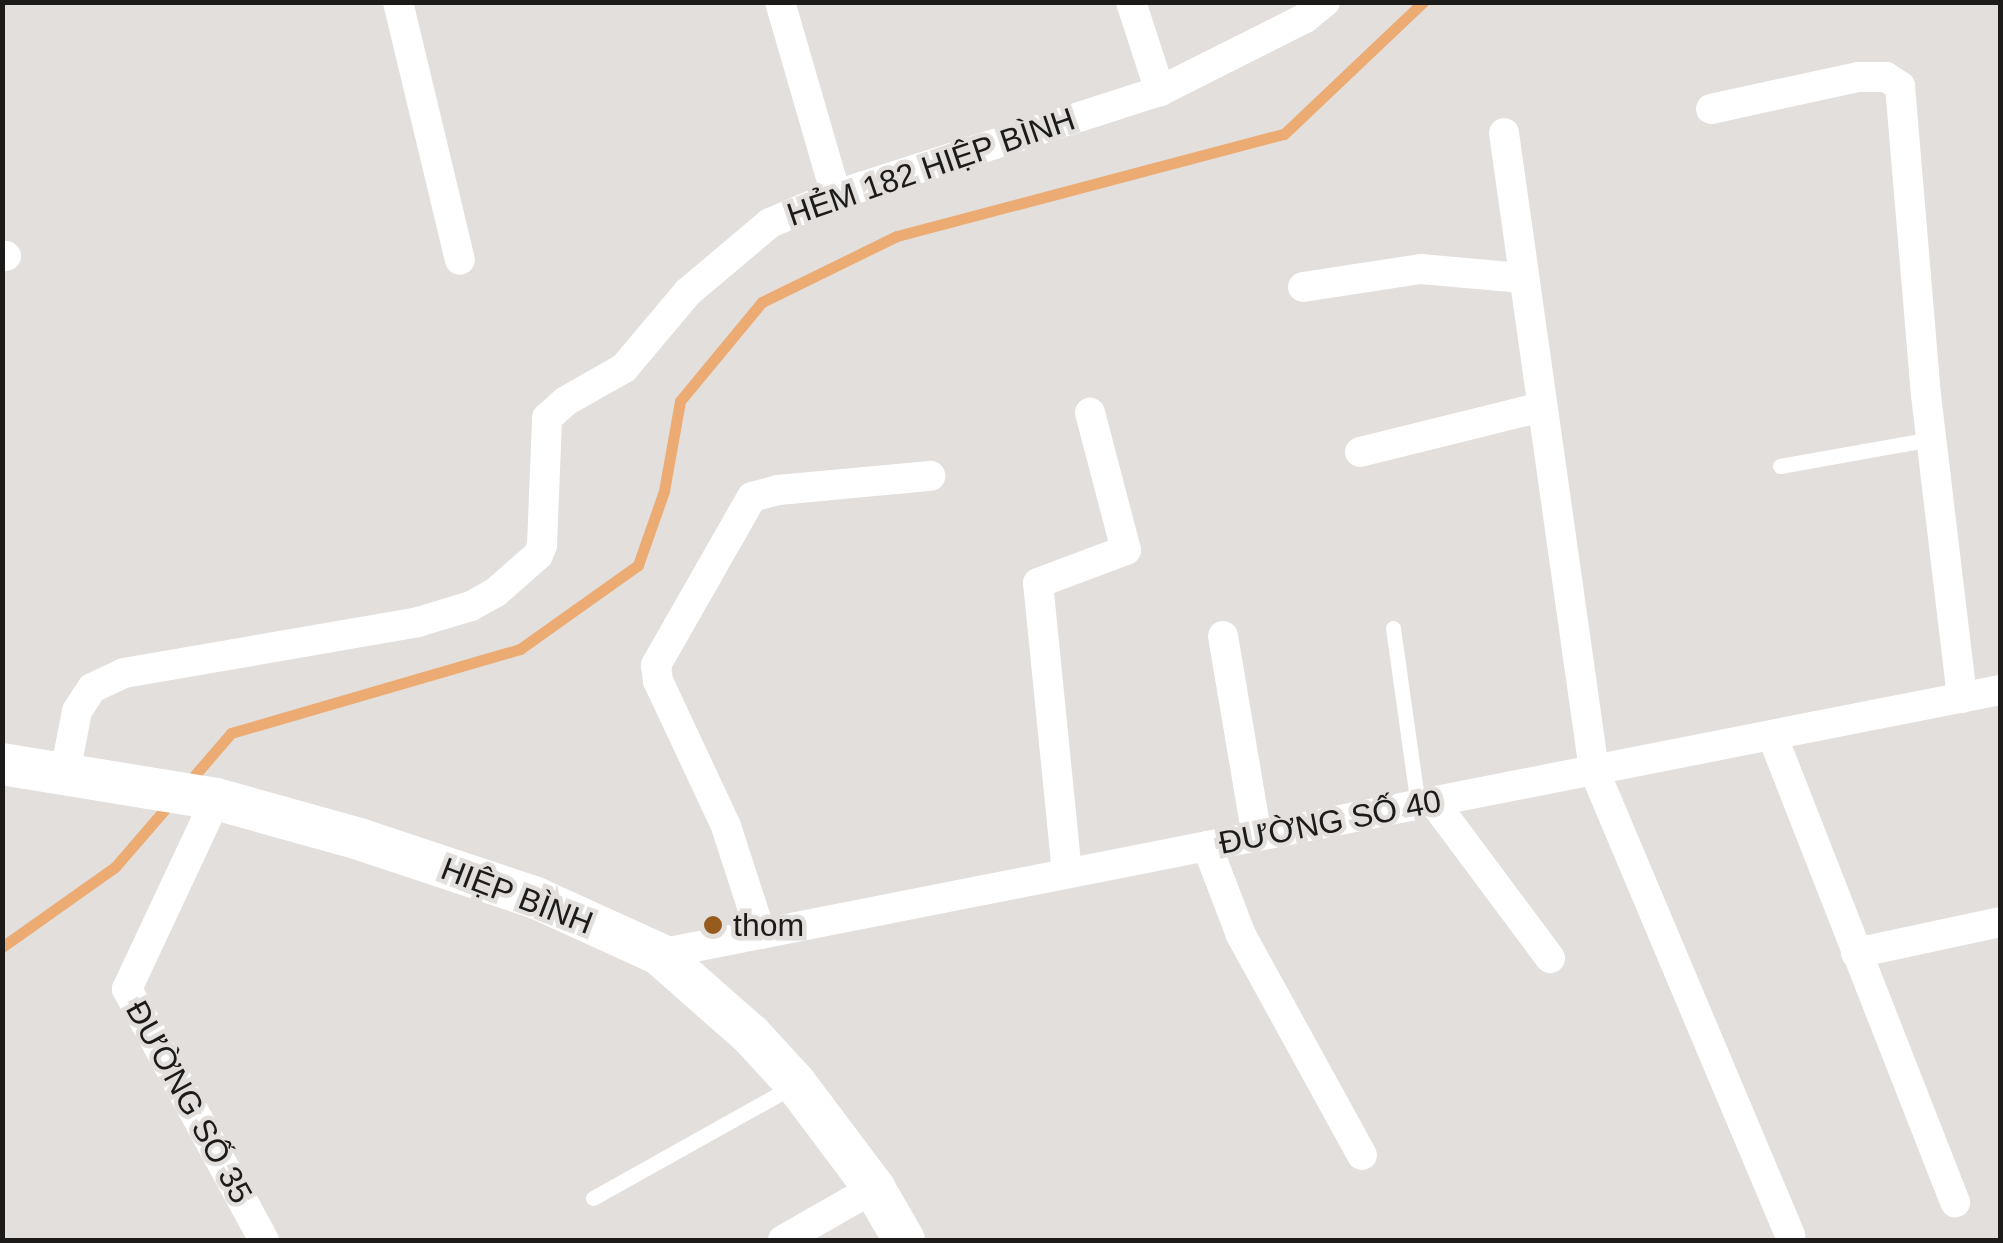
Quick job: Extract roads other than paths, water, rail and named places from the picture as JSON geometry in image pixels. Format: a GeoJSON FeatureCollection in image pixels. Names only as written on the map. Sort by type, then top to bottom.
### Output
{"type":"FeatureCollection","features":[{"type":"Feature","properties":{"kind":"main road","name":"HIỆP BÌNH"},"geometry":{"type":"LineString","coordinates":[[2,764],[200,797],[360,839],[536,898],[660,954],[751,1035],[796,1084],[874,1188],[904,1240]]}},
{"type":"Feature","properties":{"kind":"street"},"geometry":{"type":"LineString","coordinates":[[398,2],[460,260]]}},
{"type":"Feature","properties":{"kind":"street"},"geometry":{"type":"LineString","coordinates":[[780,2],[836,195]]}},
{"type":"Feature","properties":{"kind":"street"},"geometry":{"type":"LineString","coordinates":[[1131,2],[1160,91]]}},
{"type":"Feature","properties":{"kind":"street","name":"HẺM 182 HIỆP BÌNH"},"geometry":{"type":"LineString","coordinates":[[72,774],[77,711],[92,688],[124,673],[450,614],[496,592],[538,555],[544,530],[543,429],[553,410],[624,368],[688,292],[770,223],[836,195],[1160,91],[1305,18],[1325,2]]}},
{"type":"Feature","properties":{"kind":"street"},"geometry":{"type":"LineString","coordinates":[[1711,109],[1858,76],[1886,76],[1900,86],[1931,438],[1962,698]]}},
{"type":"Feature","properties":{"kind":"street"},"geometry":{"type":"LineString","coordinates":[[1504,133],[1521,278],[1594,770],[1790,1235]]}},
{"type":"Feature","properties":{"kind":"street"},"geometry":{"type":"LineString","coordinates":[[1303,287],[1421,269],[1521,278]]}},
{"type":"Feature","properties":{"kind":"street"},"geometry":{"type":"LineString","coordinates":[[1360,452],[1542,407]]}},
{"type":"Feature","properties":{"kind":"street"},"geometry":{"type":"LineString","coordinates":[[1067,874],[1038,583],[1126,550],[1090,413]]}},
{"type":"Feature","properties":{"kind":"street"},"geometry":{"type":"LineString","coordinates":[[761,934],[726,826],[658,681],[656,665],[752,497],[778,490],[930,476]]}},
{"type":"Feature","properties":{"kind":"street"},"geometry":{"type":"LineString","coordinates":[[1223,636],[1256,836]]}},
{"type":"Feature","properties":{"kind":"street","name":"ĐƯỜNG SỐ 40"},"geometry":{"type":"LineString","coordinates":[[660,954],[2000,690]]}},
{"type":"Feature","properties":{"kind":"street"},"geometry":{"type":"LineString","coordinates":[[1772,735],[1955,1202]]}},
{"type":"Feature","properties":{"kind":"street","name":"ĐƯỜNG SỐ 35"},"geometry":{"type":"LineString","coordinates":[[200,797],[127,989],[264,1240]]}},
{"type":"Feature","properties":{"kind":"street"},"geometry":{"type":"LineString","coordinates":[[1426,803],[1550,958]]}},
{"type":"Feature","properties":{"kind":"street"},"geometry":{"type":"LineString","coordinates":[[1207,846],[1241,934],[1362,1155]]}},
{"type":"Feature","properties":{"kind":"street"},"geometry":{"type":"LineString","coordinates":[[1856,953],[2000,922]]}},
{"type":"Feature","properties":{"kind":"street"},"geometry":{"type":"LineString","coordinates":[[783,1240],[874,1188]]}},
{"type":"Feature","properties":{"kind":"lane"},"geometry":{"type":"LineString","coordinates":[[1780,466],[1931,438]]}},
{"type":"Feature","properties":{"kind":"lane"},"geometry":{"type":"LineString","coordinates":[[1393,628],[1426,803]]}},
{"type":"Feature","properties":{"kind":"lane"},"geometry":{"type":"LineString","coordinates":[[593,1198],[796,1084]]}},
{"type":"Feature","properties":{"kind":"waterway"},"geometry":{"type":"LineString","coordinates":[[188,783],[231,733],[520,649],[638,565],[664,491],[680,401],[762,302],[897,236],[1284,134],[1423,2]]}},
{"type":"Feature","properties":{"kind":"waterway"},"geometry":{"type":"LineString","coordinates":[[2,947],[115,867],[172,801]]}},
{"type":"Feature","properties":{"kind":"place","name":"thom"},"geometry":{"type":"Point","coordinates":[713,925]}}]}
